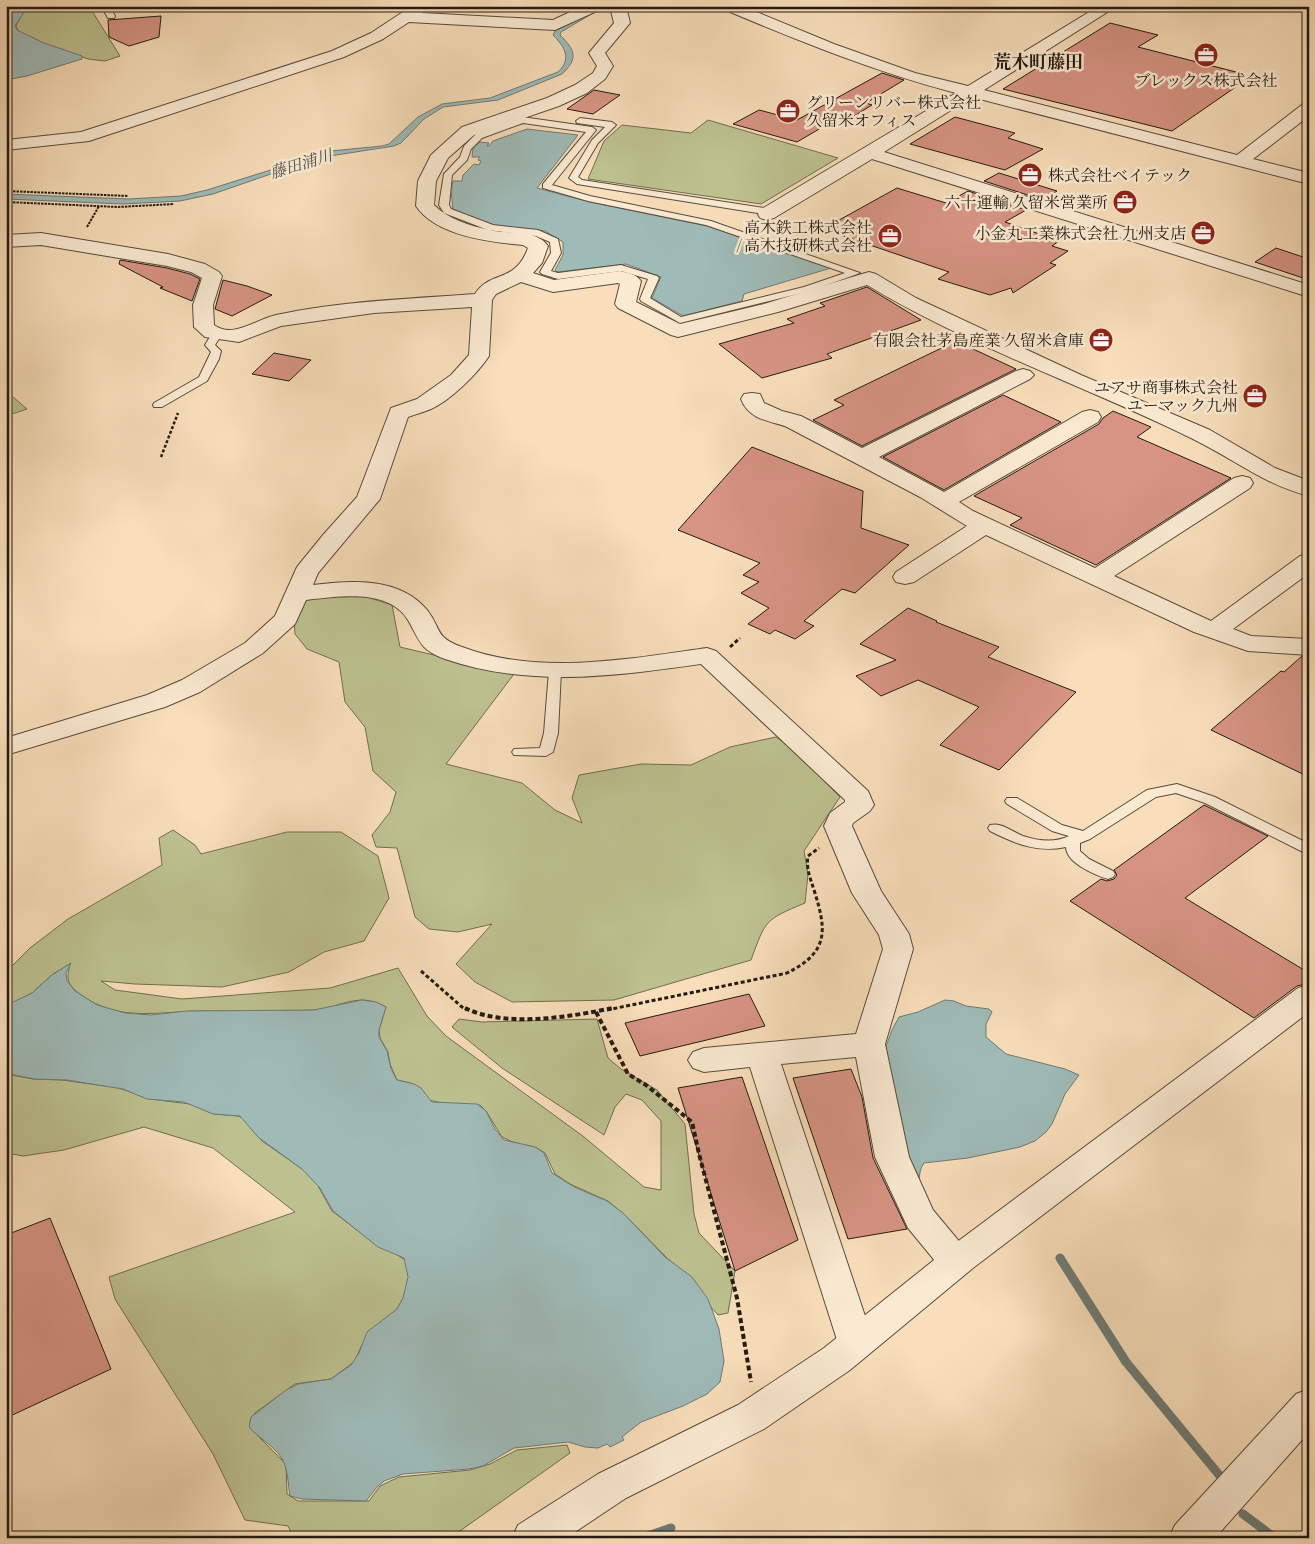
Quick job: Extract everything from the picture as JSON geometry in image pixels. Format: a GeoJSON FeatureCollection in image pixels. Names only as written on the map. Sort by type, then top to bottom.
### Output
{"type":"FeatureCollection","features":[{"type":"Feature","properties":{"kind":"street"},"geometry":{"type":"LineString","coordinates":[[6,145],[83,137],[338,54],[377,36],[409,17],[423,6]]}},
{"type":"Feature","properties":{"kind":"street"},"geometry":{"type":"LineString","coordinates":[[6,747],[156,701],[191,686],[254,648],[286,619],[306,572],[331,540],[368,499],[399,413],[425,404],[458,379],[479,356],[482,300],[488,290],[520,275],[532,263],[538,246],[528,240],[489,236],[436,218],[425,206],[428,181],[440,155],[468,131],[553,102],[581,89],[599,76],[605,66],[597,53],[622,23],[618,6],[601,7],[555,25],[409,17]]}},
{"type":"Feature","properties":{"kind":"street"},"geometry":{"type":"LineString","coordinates":[[728,6],[863,60],[970,92],[1309,179]]}},
{"type":"Feature","properties":{"kind":"street"},"geometry":{"type":"LineString","coordinates":[[769,213],[1110,6]]}},
{"type":"Feature","properties":{"kind":"street"},"geometry":{"type":"LineString","coordinates":[[1240,161],[1309,108]]}},
{"type":"Feature","properties":{"kind":"street"},"geometry":{"type":"LineString","coordinates":[[870,153],[1309,291]]}},
{"type":"Feature","properties":{"kind":"street"},"geometry":{"type":"LineString","coordinates":[[6,241],[41,239],[168,260],[198,268],[212,276],[203,306],[204,328],[217,334],[239,336],[277,321],[374,307],[482,300]]}},
{"type":"Feature","properties":{"kind":"street"},"geometry":{"type":"LineString","coordinates":[[520,275],[553,286],[620,277],[631,281],[625,304],[678,331],[771,308],[869,278],[909,302],[1074,379],[1202,434],[1268,474],[1309,489]]}},
{"type":"Feature","properties":{"kind":"street"},"geometry":{"type":"LineString","coordinates":[[862,457],[1023,375]]}},
{"type":"Feature","properties":{"kind":"street"},"geometry":{"type":"LineString","coordinates":[[752,399],[755,407],[774,416],[793,420],[985,525],[1214,631],[1248,643],[1309,647]]}},
{"type":"Feature","properties":{"kind":"street"},"geometry":{"type":"LineString","coordinates":[[943,502],[1090,417]]}},
{"type":"Feature","properties":{"kind":"street"},"geometry":{"type":"LineString","coordinates":[[1097,578],[1242,483]]}},
{"type":"Feature","properties":{"kind":"street"},"geometry":{"type":"LineString","coordinates":[[905,578],[985,525]]}},
{"type":"Feature","properties":{"kind":"street"},"geometry":{"type":"LineString","coordinates":[[1214,631],[1309,561]]}},
{"type":"Feature","properties":{"kind":"street"},"geometry":{"type":"LineString","coordinates":[[298,594],[356,588],[383,592],[402,601],[418,614],[432,642],[456,654],[502,666],[555,671],[593,670],[707,656],[858,798],[860,805],[840,819],[838,826],[867,894],[894,934],[898,949],[870,1044],[892,1157],[920,1218],[956,1262]]}},
{"type":"Feature","properties":{"kind":"street"},"geometry":{"type":"LineString","coordinates":[[532,1538],[612,1486],[754,1415],[837,1359],[956,1262],[1309,996]]}},
{"type":"Feature","properties":{"kind":"street"},"geometry":{"type":"LineString","coordinates":[[704,1060],[870,1044]]}},
{"type":"Feature","properties":{"kind":"street"},"geometry":{"type":"LineString","coordinates":[[762,1054],[856,1343]]}},
{"type":"Feature","properties":{"kind":"street"},"geometry":{"type":"LineString","coordinates":[[1189,1538],[1309,1405]]}},
{"type":"Feature","properties":{"kind":"lane"},"geometry":{"type":"LineString","coordinates":[[105,6],[111,16]]}},
{"type":"Feature","properties":{"kind":"lane"},"geometry":{"type":"LineString","coordinates":[[520,113],[612,125],[595,142],[572,178],[580,182],[769,213]]}},
{"type":"Feature","properties":{"kind":"lane"},"geometry":{"type":"LineString","coordinates":[[522,120],[592,130],[546,186],[588,198],[708,223],[841,268],[855,273],[807,288],[680,320],[645,299],[654,278],[621,268],[558,276],[545,272],[556,253],[555,241],[538,233],[491,228],[447,211],[444,205],[445,187],[448,174],[464,158],[467,148],[480,136],[522,120]]}},
{"type":"Feature","properties":{"kind":"lane"},"geometry":{"type":"LineString","coordinates":[[483,144],[493,136],[522,126],[588,133]]}},
{"type":"Feature","properties":{"kind":"lane"},"geometry":{"type":"LineString","coordinates":[[747,297],[841,268]]}},
{"type":"Feature","properties":{"kind":"lane"},"geometry":{"type":"LineString","coordinates":[[158,406],[203,379],[214,359],[216,350],[210,345],[217,334]]}},
{"type":"Feature","properties":{"kind":"lane"},"geometry":{"type":"LineString","coordinates":[[519,752],[546,752],[551,733],[555,671]]}},
{"type":"Feature","properties":{"kind":"lane"},"geometry":{"type":"LineString","coordinates":[[995,828],[1019,840],[1048,846],[1079,838],[1152,793],[1177,788],[1210,800],[1309,850]]}},
{"type":"Feature","properties":{"kind":"lane"},"geometry":{"type":"LineString","coordinates":[[1012,801],[1057,828],[1079,838]]}},
{"type":"Feature","properties":{"kind":"lane"},"geometry":{"type":"LineString","coordinates":[[1079,838],[1073,852],[1084,862],[1108,874]]}},
{"type":"Feature","properties":{"kind":"path"},"geometry":{"type":"LineString","coordinates":[[6,191],[128,196]]}},
{"type":"Feature","properties":{"kind":"path"},"geometry":{"type":"LineString","coordinates":[[6,202],[118,207],[174,204]]}},
{"type":"Feature","properties":{"kind":"path"},"geometry":{"type":"LineString","coordinates":[[421,971],[462,1007],[479,1015],[500,1019],[575,1016],[769,976],[799,967],[818,952],[823,934],[813,888],[806,870],[808,856],[827,844],[844,840]]}},
{"type":"Feature","properties":{"kind":"path"},"geometry":{"type":"LineString","coordinates":[[596,1012],[628,1074],[646,1085],[692,1122],[698,1154],[725,1248],[748,1345],[754,1415]]}},
{"type":"Feature","properties":{"kind":"green space"},"geometry":{"type":"Polygon","coordinates":[[[23,6],[89,6],[120,56],[105,61],[88,59],[37,41],[19,32],[16,26],[24,10],[23,6]]]}},
{"type":"Feature","properties":{"kind":"green space"},"geometry":{"type":"Polygon","coordinates":[[[708,120],[838,158],[761,204],[588,179],[604,141],[622,125],[691,133],[708,120]]]}},
{"type":"Feature","properties":{"kind":"green space"},"geometry":{"type":"Polygon","coordinates":[[[6,391],[27,409],[6,416],[6,391]]]}},
{"type":"Feature","properties":{"kind":"green space"},"geometry":{"type":"Polygon","coordinates":[[[351,592],[392,605],[400,647],[514,674],[446,764],[522,783],[555,810],[582,823],[572,798],[579,775],[641,764],[691,765],[730,747],[776,737],[794,750],[840,797],[804,851],[808,874],[805,903],[782,913],[769,922],[760,936],[751,960],[614,1000],[512,1002],[475,982],[456,964],[492,924],[458,932],[429,929],[415,917],[397,848],[376,847],[372,835],[390,812],[396,792],[373,771],[365,727],[345,702],[339,662],[307,649],[295,634],[294,619],[308,597],[351,592]]]}},
{"type":"Feature","properties":{"kind":"green space"},"geometry":{"type":"Polygon","coordinates":[[[173,830],[195,845],[201,854],[287,832],[341,832],[378,856],[389,898],[364,941],[324,952],[289,972],[222,987],[101,981],[115,990],[182,999],[330,988],[398,968],[427,1016],[446,1036],[584,1137],[644,1187],[661,1190],[661,1121],[642,1100],[626,1094],[615,1107],[604,1135],[502,1068],[452,1027],[459,1019],[482,1022],[597,1019],[608,1058],[621,1069],[657,1090],[685,1124],[694,1214],[699,1233],[735,1271],[728,1313],[718,1315],[709,1305],[694,1280],[667,1258],[625,1215],[608,1201],[570,1184],[555,1174],[545,1153],[535,1147],[515,1143],[502,1137],[486,1111],[480,1105],[443,1103],[428,1100],[416,1086],[397,1080],[390,1064],[388,1052],[380,1038],[379,1030],[386,1007],[380,1004],[361,1000],[313,1010],[203,1011],[140,1014],[110,1009],[96,1004],[81,995],[70,985],[68,974],[70,964],[53,974],[32,993],[6,1007],[6,972],[30,948],[68,919],[162,865],[159,838],[173,830]]]}},
{"type":"Feature","properties":{"kind":"green space"},"geometry":{"type":"Polygon","coordinates":[[[6,1074],[33,1079],[62,1080],[119,1088],[150,1099],[190,1104],[214,1114],[238,1116],[245,1119],[262,1141],[305,1171],[317,1184],[332,1211],[378,1246],[393,1252],[405,1260],[409,1276],[404,1297],[396,1310],[362,1345],[354,1362],[331,1379],[295,1384],[255,1413],[250,1420],[252,1430],[286,1464],[287,1494],[298,1501],[369,1501],[380,1486],[399,1477],[470,1470],[490,1464],[517,1450],[567,1445],[570,1453],[450,1538],[294,1538],[288,1526],[245,1520],[213,1454],[115,1299],[109,1277],[295,1212],[213,1148],[144,1127],[64,1150],[23,1156],[6,1153],[6,1074]]]}},
{"type":"Feature","properties":{"kind":"water"},"geometry":{"type":"Polygon","coordinates":[[[6,6],[23,6],[23,14],[15,26],[17,30],[44,43],[82,56],[82,59],[27,76],[6,80],[6,6]]]}},
{"type":"Feature","properties":{"kind":"water"},"geometry":{"type":"Polygon","coordinates":[[[605,6],[561,32],[560,35],[569,45],[573,54],[571,63],[562,74],[498,100],[443,107],[424,119],[401,143],[394,146],[317,158],[213,194],[180,201],[123,204],[6,199],[6,194],[128,199],[181,196],[207,190],[331,151],[389,144],[418,117],[442,104],[490,98],[558,72],[566,58],[564,49],[553,35],[555,31],[605,6]]]}},
{"type":"Feature","properties":{"kind":"water"},"geometry":{"type":"Polygon","coordinates":[[[527,129],[578,135],[537,188],[590,202],[707,226],[831,268],[744,294],[742,301],[683,316],[652,298],[661,277],[626,264],[557,272],[555,270],[563,255],[563,242],[545,231],[497,226],[470,218],[453,209],[451,192],[453,181],[462,181],[463,175],[474,164],[479,165],[481,161],[478,160],[480,157],[472,157],[473,148],[480,142],[489,143],[487,146],[489,146],[493,141],[527,129]]]}},
{"type":"Feature","properties":{"kind":"water"},"geometry":{"type":"Polygon","coordinates":[[[71,963],[66,973],[67,981],[75,991],[97,1005],[125,1013],[151,1015],[187,1011],[314,1010],[362,1000],[376,1002],[386,1007],[379,1030],[379,1037],[387,1051],[391,1069],[397,1080],[414,1084],[421,1088],[432,1102],[477,1104],[486,1111],[495,1129],[504,1140],[535,1147],[544,1153],[552,1173],[574,1187],[607,1201],[623,1213],[665,1257],[692,1277],[708,1299],[719,1329],[724,1361],[720,1382],[707,1394],[683,1406],[641,1422],[622,1437],[624,1440],[610,1447],[607,1444],[598,1448],[585,1447],[568,1442],[514,1448],[483,1466],[469,1469],[403,1474],[384,1481],[366,1501],[302,1499],[290,1496],[283,1461],[274,1449],[249,1427],[251,1417],[286,1390],[298,1384],[331,1379],[351,1365],[359,1353],[367,1332],[397,1309],[403,1298],[408,1277],[404,1258],[378,1247],[333,1211],[320,1188],[302,1169],[258,1137],[240,1116],[213,1114],[184,1102],[147,1099],[123,1089],[67,1080],[34,1079],[6,1073],[6,1007],[32,993],[52,975],[71,963]]]}},
{"type":"Feature","properties":{"kind":"water"},"geometry":{"type":"Polygon","coordinates":[[[945,1000],[954,1001],[966,1006],[989,1009],[992,1012],[986,1024],[986,1037],[1006,1054],[1065,1069],[1079,1075],[1065,1094],[1052,1124],[1035,1141],[1020,1147],[968,1158],[924,1163],[917,1192],[885,1049],[899,1017],[918,1012],[945,1000]]]}},
{"type":"Feature","properties":{"kind":"building"},"geometry":{"type":"Polygon","coordinates":[[[161,16],[159,37],[129,46],[109,37],[108,20],[161,16]]]}},
{"type":"Feature","properties":{"kind":"building"},"geometry":{"type":"Polygon","coordinates":[[[1110,23],[1158,35],[1138,47],[1244,74],[1230,82],[1240,84],[1172,131],[1003,89],[1110,23]]]}},
{"type":"Feature","properties":{"kind":"building"},"geometry":{"type":"Polygon","coordinates":[[[882,73],[904,80],[866,103],[872,105],[846,121],[838,118],[797,142],[733,124],[759,110],[797,120],[882,73]]]}},
{"type":"Feature","properties":{"kind":"building"},"geometry":{"type":"Polygon","coordinates":[[[594,90],[620,95],[593,114],[567,109],[594,90]]]}},
{"type":"Feature","properties":{"kind":"building"},"geometry":{"type":"Polygon","coordinates":[[[955,117],[1015,133],[1008,138],[1043,149],[1005,170],[910,144],[955,117]]]}},
{"type":"Feature","properties":{"kind":"building"},"geometry":{"type":"Polygon","coordinates":[[[999,173],[1057,191],[1043,200],[984,181],[999,173]]]}},
{"type":"Feature","properties":{"kind":"building"},"geometry":{"type":"Polygon","coordinates":[[[897,188],[946,203],[968,191],[1026,210],[1005,222],[1059,241],[1052,246],[1068,251],[1050,263],[1056,265],[1013,293],[1011,288],[990,295],[938,279],[949,272],[823,229],[897,188]]]}},
{"type":"Feature","properties":{"kind":"building"},"geometry":{"type":"Polygon","coordinates":[[[1276,248],[1309,259],[1309,280],[1255,262],[1276,248]]]}},
{"type":"Feature","properties":{"kind":"building"},"geometry":{"type":"Polygon","coordinates":[[[120,260],[167,268],[190,274],[200,279],[192,301],[160,288],[163,287],[119,264],[120,260]]]}},
{"type":"Feature","properties":{"kind":"building"},"geometry":{"type":"Polygon","coordinates":[[[223,280],[272,295],[232,316],[215,309],[223,280]]]}},
{"type":"Feature","properties":{"kind":"building"},"geometry":{"type":"Polygon","coordinates":[[[867,287],[921,320],[827,354],[832,358],[762,378],[719,344],[794,323],[787,319],[825,306],[820,303],[867,287]]]}},
{"type":"Feature","properties":{"kind":"building"},"geometry":{"type":"Polygon","coordinates":[[[956,341],[1016,369],[862,446],[813,420],[844,405],[834,400],[956,341]]]}},
{"type":"Feature","properties":{"kind":"building"},"geometry":{"type":"Polygon","coordinates":[[[274,353],[311,360],[289,381],[252,374],[274,353]]]}},
{"type":"Feature","properties":{"kind":"building"},"geometry":{"type":"Polygon","coordinates":[[[1003,395],[1061,422],[944,490],[883,457],[1003,395]]]}},
{"type":"Feature","properties":{"kind":"building"},"geometry":{"type":"Polygon","coordinates":[[[1113,411],[1151,427],[1137,437],[1231,478],[1096,565],[1010,525],[1022,518],[974,496],[1099,424],[1103,418],[1113,411]]]}},
{"type":"Feature","properties":{"kind":"building"},"geometry":{"type":"Polygon","coordinates":[[[752,447],[863,491],[861,528],[909,545],[855,593],[842,589],[804,621],[814,626],[795,639],[775,630],[770,634],[748,624],[769,608],[741,593],[759,582],[743,575],[760,563],[678,530],[752,447]]]}},
{"type":"Feature","properties":{"kind":"building"},"geometry":{"type":"Polygon","coordinates":[[[908,608],[936,622],[999,647],[988,657],[1076,692],[999,770],[940,745],[979,707],[918,680],[881,696],[856,676],[896,660],[860,644],[908,608]]]}},
{"type":"Feature","properties":{"kind":"building"},"geometry":{"type":"Polygon","coordinates":[[[1302,656],[1309,657],[1309,777],[1211,730],[1281,671],[1284,672],[1302,656]]]}},
{"type":"Feature","properties":{"kind":"building"},"geometry":{"type":"Polygon","coordinates":[[[1204,805],[1268,836],[1185,898],[1309,973],[1309,983],[1297,986],[1254,1018],[1070,901],[1101,879],[1107,881],[1114,879],[1117,875],[1114,870],[1204,805]]]}},
{"type":"Feature","properties":{"kind":"building"},"geometry":{"type":"Polygon","coordinates":[[[749,994],[765,1026],[640,1056],[625,1023],[749,994]]]}},
{"type":"Feature","properties":{"kind":"building"},"geometry":{"type":"Polygon","coordinates":[[[851,1069],[862,1097],[873,1158],[907,1229],[848,1239],[793,1078],[851,1069]]]}},
{"type":"Feature","properties":{"kind":"building"},"geometry":{"type":"Polygon","coordinates":[[[742,1077],[798,1240],[735,1271],[678,1088],[742,1077]]]}},
{"type":"Feature","properties":{"kind":"building"},"geometry":{"type":"Polygon","coordinates":[[[50,1218],[111,1369],[6,1418],[6,1235],[50,1218]]]}},
{"type":"Feature","properties":{"kind":"waterway"},"geometry":{"type":"LineString","coordinates":[[1060,1258],[1126,1362],[1220,1476]]}},
{"type":"Feature","properties":{"kind":"waterway"},"geometry":{"type":"LineString","coordinates":[[1243,1514],[1275,1538]]}},
{"type":"Feature","properties":{"kind":"waterway"},"geometry":{"type":"LineString","coordinates":[[642,1538],[671,1528]]}},
{"type":"Feature","properties":{"kind":"place","name":"ブレックス株式会社"},"geometry":{"type":"Point","coordinates":[1206,55]}},
{"type":"Feature","properties":{"kind":"place","name":"グリーンリバー株式会社 久留米オフィス"},"geometry":{"type":"Point","coordinates":[788,111]}},
{"type":"Feature","properties":{"kind":"place","name":"株式会社ベイテック"},"geometry":{"type":"Point","coordinates":[1030,175]}},
{"type":"Feature","properties":{"kind":"place","name":"六十運輸 久留米営業所"},"geometry":{"type":"Point","coordinates":[1125,202]}},
{"type":"Feature","properties":{"kind":"place","name":"小金丸工業株式会社 九州支店"},"geometry":{"type":"Point","coordinates":[1203,233]}},
{"type":"Feature","properties":{"kind":"place","name":"高木鉄工株式会社 / 高木技研株式会社"},"geometry":{"type":"Point","coordinates":[890,236]}},
{"type":"Feature","properties":{"kind":"place","name":"有限会社茅島産業 久留米倉庫"},"geometry":{"type":"Point","coordinates":[1101,340]}},
{"type":"Feature","properties":{"kind":"place","name":"ユアサ商事株式会社 ユーマック九州"},"geometry":{"type":"Point","coordinates":[1255,396]}},
{"type":"Feature","properties":{"kind":"district","name":"荒木町藤田"},"geometry":{"type":"Point","coordinates":[1038,62]}},
{"type":"Feature","properties":{"kind":"water label","name":"藤田浦川"},"geometry":{"type":"Point","coordinates":[301,164]}}]}
